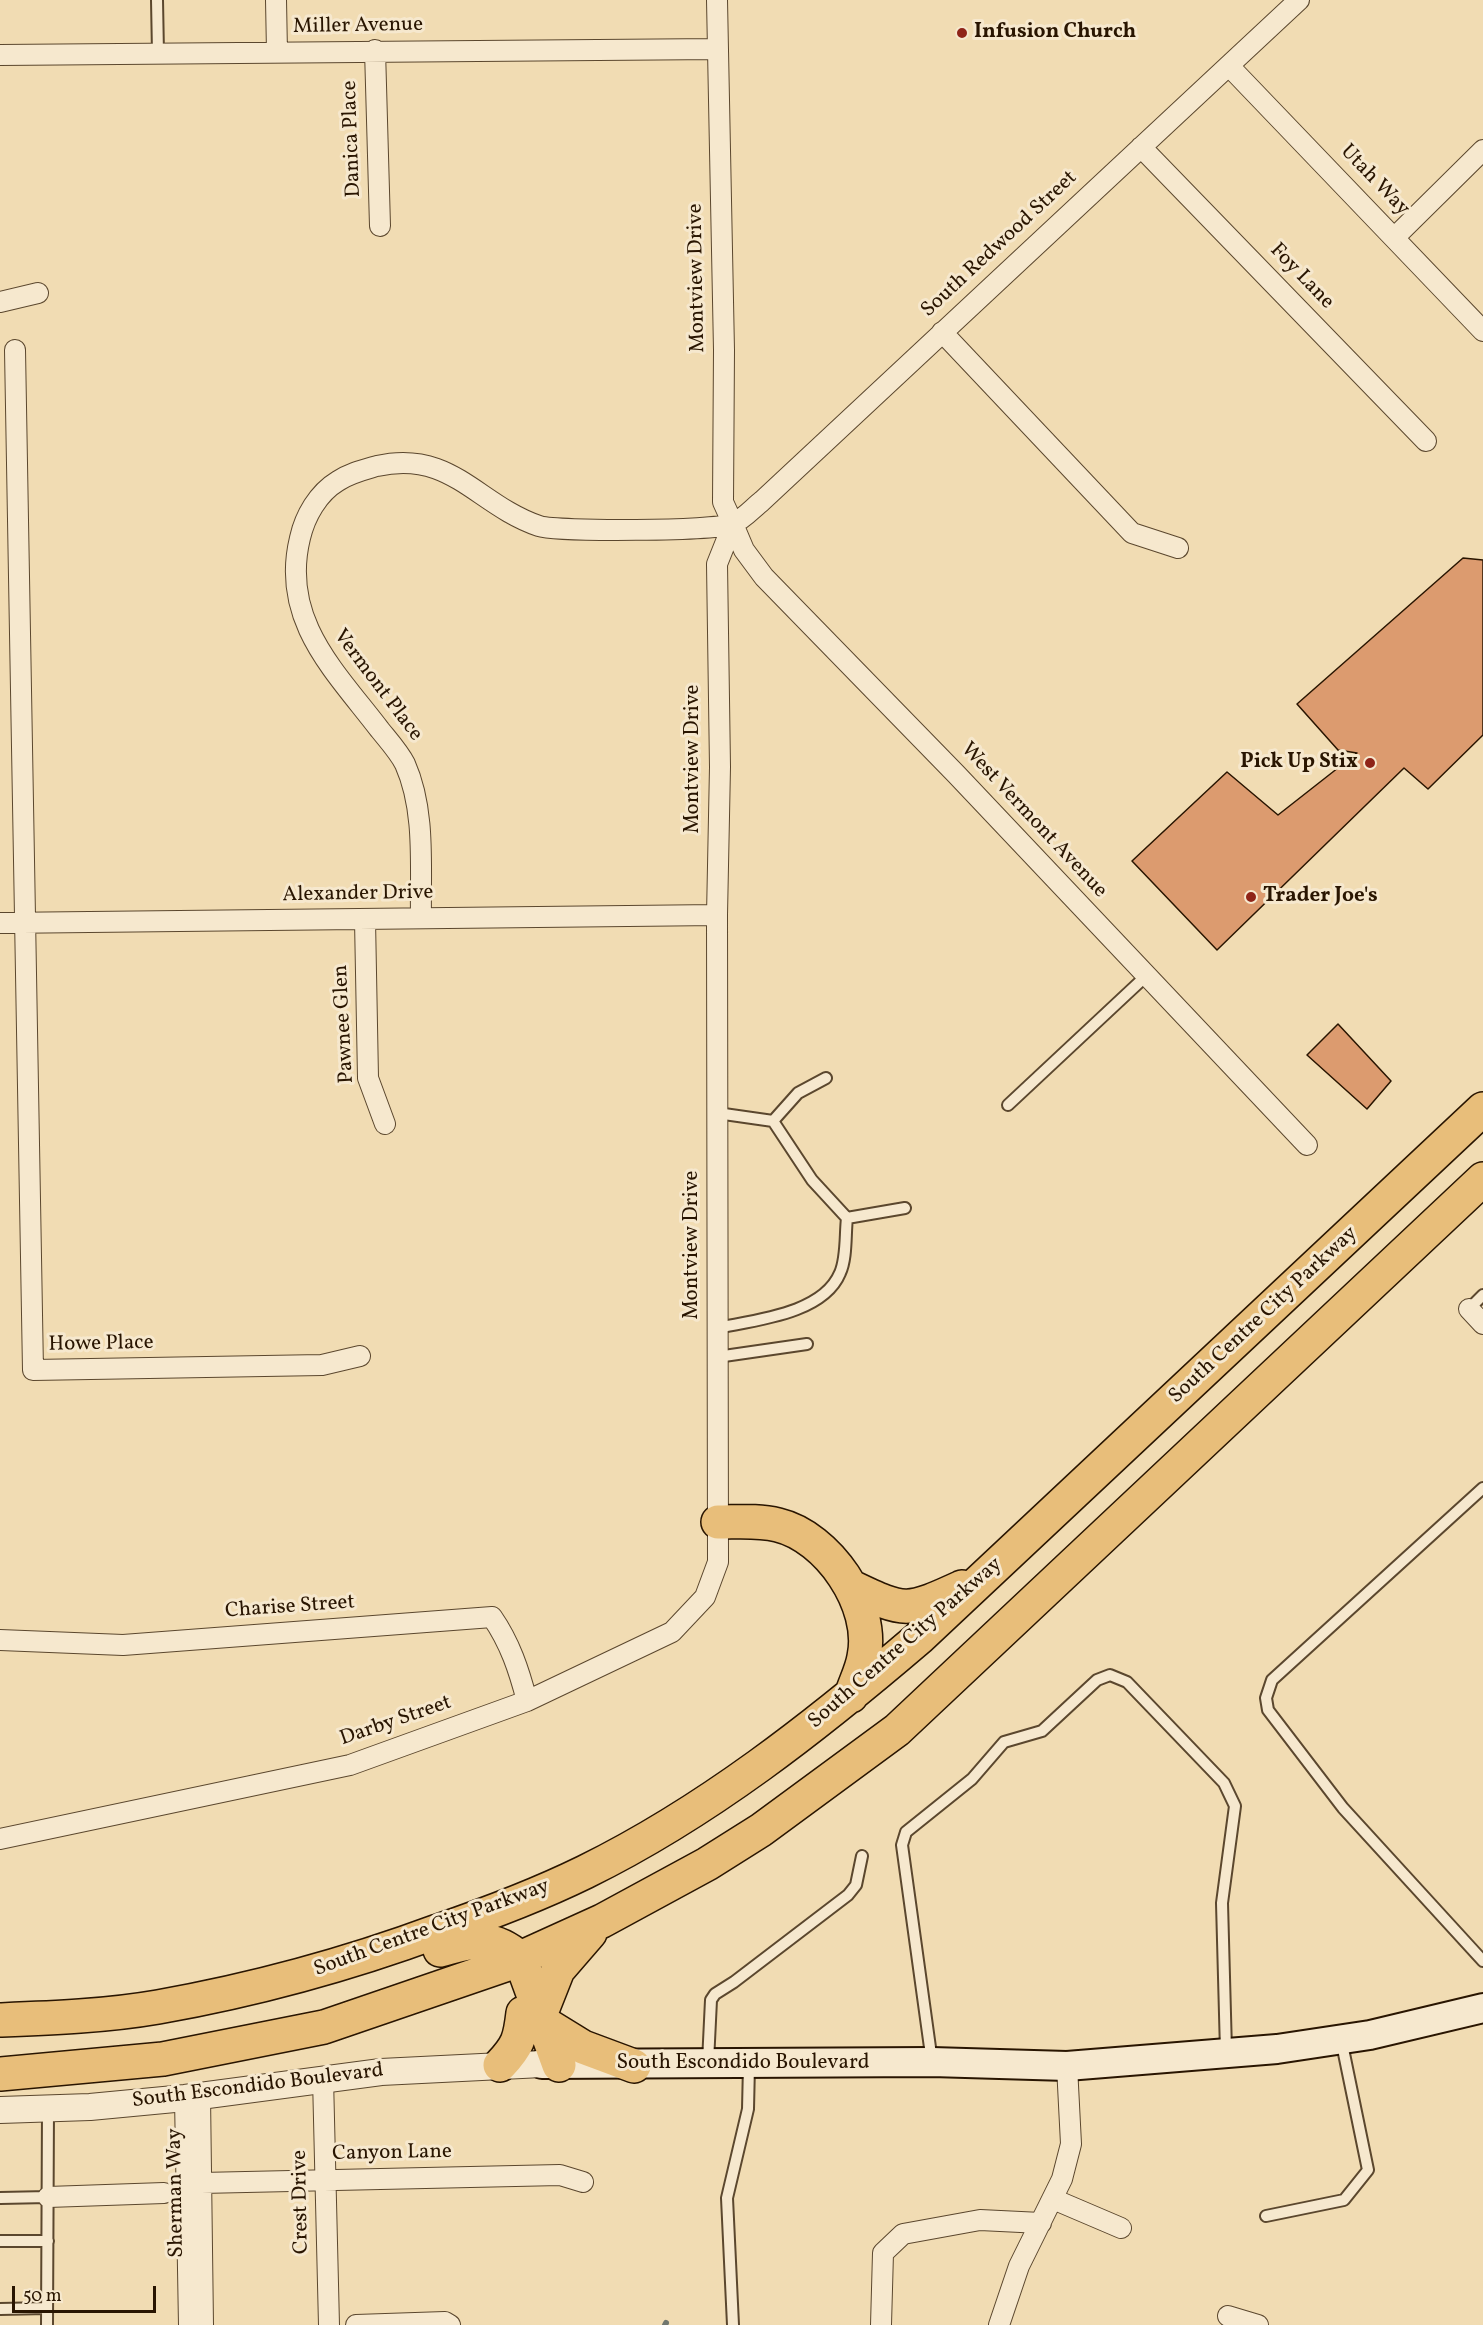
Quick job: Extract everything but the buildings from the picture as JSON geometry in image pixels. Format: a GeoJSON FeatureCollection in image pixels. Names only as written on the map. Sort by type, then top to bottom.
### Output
{"type":"FeatureCollection","features":[{"type":"Feature","properties":{"kind":"highway","name":"South Centre City Parkway"},"geometry":{"type":"LineString","coordinates":[[0,2020],[68,2017],[156,2007],[280,1982],[364,1958],[491,1912],[585,1872],[730,1786],[850,1697],[988,1574],[1483,1109]]}},
{"type":"Feature","properties":{"kind":"highway"},"geometry":{"type":"LineString","coordinates":[[0,2074],[163,2059],[265,2040],[382,2009],[602,1921],[707,1864],[761,1830],[897,1730],[1483,1179]]}},
{"type":"Feature","properties":{"kind":"highway"},"geometry":{"type":"LineString","coordinates":[[718,1522],[763,1522],[792,1530],[822,1549],[852,1587],[864,1629],[865,1656],[850,1697]]}},
{"type":"Feature","properties":{"kind":"highway"},"geometry":{"type":"LineString","coordinates":[[852,1587],[900,1608],[918,1606],[988,1574]]}},
{"type":"Feature","properties":{"kind":"highway"},"geometry":{"type":"LineString","coordinates":[[511,1958],[517,1926],[527,1918],[604,1878],[612,1857]]}},
{"type":"Feature","properties":{"kind":"highway"},"geometry":{"type":"LineString","coordinates":[[500,2065],[516,2048],[520,2037],[536,2016],[558,1970],[573,1950],[602,1921]]}},
{"type":"Feature","properties":{"kind":"highway"},"geometry":{"type":"LineString","coordinates":[[280,1982],[351,1975],[476,1940],[487,1940],[511,1958],[536,2016],[551,2064]]}},
{"type":"Feature","properties":{"kind":"highway"},"geometry":{"type":"LineString","coordinates":[[536,2016],[583,2047],[634,2066]]}},
{"type":"Feature","properties":{"kind":"main road","name":"South Escondido Boulevard"},"geometry":{"type":"LineString","coordinates":[[551,2064],[634,2066],[932,2062],[1067,2066],[1226,2055],[1341,2039],[1436,2021],[1483,2008]]}},
{"type":"Feature","properties":{"kind":"street"},"geometry":{"type":"LineString","coordinates":[[276,0],[277,52]]}},
{"type":"Feature","properties":{"kind":"street","name":"Montview Drive"},"geometry":{"type":"LineString","coordinates":[[717,0],[724,350],[723,502],[733,524],[717,564],[720,767],[717,915],[718,1522]]}},
{"type":"Feature","properties":{"kind":"street","name":"South Redwood Street"},"geometry":{"type":"LineString","coordinates":[[733,524],[762,501],[1299,0]]}},
{"type":"Feature","properties":{"kind":"street","name":"Miller Avenue"},"geometry":{"type":"LineString","coordinates":[[0,55],[375,50],[717,49]]}},
{"type":"Feature","properties":{"kind":"street","name":"Danica Place"},"geometry":{"type":"LineString","coordinates":[[375,50],[380,226]]}},
{"type":"Feature","properties":{"kind":"street","name":"Utah Way"},"geometry":{"type":"LineString","coordinates":[[1229,66],[1483,331]]}},
{"type":"Feature","properties":{"kind":"street","name":"Foy Lane"},"geometry":{"type":"LineString","coordinates":[[1141,147],[1426,441]]}},
{"type":"Feature","properties":{"kind":"street"},"geometry":{"type":"LineString","coordinates":[[1395,237],[1483,150]]}},
{"type":"Feature","properties":{"kind":"street"},"geometry":{"type":"LineString","coordinates":[[0,302],[38,294]]}},
{"type":"Feature","properties":{"kind":"street"},"geometry":{"type":"LineString","coordinates":[[942,332],[1132,533],[1178,548]]}},
{"type":"Feature","properties":{"kind":"street","name":"Howe Place"},"geometry":{"type":"LineString","coordinates":[[15,350],[22,622],[23,923],[33,1370],[322,1365],[360,1356]]}},
{"type":"Feature","properties":{"kind":"street","name":"Vermont Place"},"geometry":{"type":"LineString","coordinates":[[421,918],[419,821],[416,794],[404,762],[325,660],[303,618],[297,587],[295,556],[302,527],[327,488],[363,470],[407,462],[430,465],[456,478],[516,517],[543,527],[704,529],[733,524]]}},
{"type":"Feature","properties":{"kind":"street","name":"West Vermont Avenue"},"geometry":{"type":"LineString","coordinates":[[733,524],[744,550],[764,577],[957,774],[1307,1145]]}},
{"type":"Feature","properties":{"kind":"street","name":"Alexander Drive"},"geometry":{"type":"LineString","coordinates":[[0,923],[717,915]]}},
{"type":"Feature","properties":{"kind":"street","name":"Pawnee Glen"},"geometry":{"type":"LineString","coordinates":[[365,920],[368,1078],[385,1124]]}},
{"type":"Feature","properties":{"kind":"street"},"geometry":{"type":"LineString","coordinates":[[1468,1309],[1483,1324]]}},
{"type":"Feature","properties":{"kind":"street","name":"Darby Street"},"geometry":{"type":"LineString","coordinates":[[0,1839],[350,1765],[527,1701],[672,1632],[705,1597],[718,1562],[718,1522]]}},
{"type":"Feature","properties":{"kind":"street","name":"Charise Street"},"geometry":{"type":"LineString","coordinates":[[0,1640],[123,1645],[492,1617],[505,1636],[519,1668],[527,1701]]}},
{"type":"Feature","properties":{"kind":"street","name":"South Escondido Boulevard"},"geometry":{"type":"LineString","coordinates":[[0,2110],[48,2109],[193,2097],[323,2078],[438,2067],[551,2064]]}},
{"type":"Feature","properties":{"kind":"street"},"geometry":{"type":"LineString","coordinates":[[999,2325],[1019,2266],[1062,2179],[1071,2144],[1067,2066]]}},
{"type":"Feature","properties":{"kind":"street","name":"Crest Drive"},"geometry":{"type":"LineString","coordinates":[[323,2078],[329,2325]]}},
{"type":"Feature","properties":{"kind":"street"},"geometry":{"type":"LineString","coordinates":[[189,2325],[193,2097]]}},
{"type":"Feature","properties":{"kind":"street","name":"Sherman Way"},"geometry":{"type":"LineString","coordinates":[[193,2097],[201,2183],[203,2325]]}},
{"type":"Feature","properties":{"kind":"street","name":"Canyon Lane"},"geometry":{"type":"LineString","coordinates":[[201,2183],[560,2175],[583,2182]]}},
{"type":"Feature","properties":{"kind":"street"},"geometry":{"type":"LineString","coordinates":[[48,2196],[164,2193]]}},
{"type":"Feature","properties":{"kind":"street"},"geometry":{"type":"LineString","coordinates":[[1053,2199],[1121,2228]]}},
{"type":"Feature","properties":{"kind":"street"},"geometry":{"type":"LineString","coordinates":[[880,2325],[883,2253],[903,2234],[980,2220],[1041,2223]]}},
{"type":"Feature","properties":{"kind":"street"},"geometry":{"type":"LineString","coordinates":[[1228,2316],[1258,2325]]}},
{"type":"Feature","properties":{"kind":"street"},"geometry":{"type":"LineString","coordinates":[[356,2325],[445,2322],[450,2325]]}},
{"type":"Feature","properties":{"kind":"lane"},"geometry":{"type":"LineString","coordinates":[[157,0],[158,53]]}},
{"type":"Feature","properties":{"kind":"lane"},"geometry":{"type":"LineString","coordinates":[[1008,1105],[1146,976]]}},
{"type":"Feature","properties":{"kind":"lane"},"geometry":{"type":"LineString","coordinates":[[773,1121],[798,1093],[826,1078]]}},
{"type":"Feature","properties":{"kind":"lane"},"geometry":{"type":"LineString","coordinates":[[717,1113],[773,1121],[812,1180],[847,1218],[841,1272],[831,1288],[807,1305],[786,1313],[717,1328]]}},
{"type":"Feature","properties":{"kind":"lane"},"geometry":{"type":"LineString","coordinates":[[847,1218],[905,1208]]}},
{"type":"Feature","properties":{"kind":"lane"},"geometry":{"type":"LineString","coordinates":[[1468,1309],[1483,1295]]}},
{"type":"Feature","properties":{"kind":"lane"},"geometry":{"type":"LineString","coordinates":[[717,1357],[807,1344]]}},
{"type":"Feature","properties":{"kind":"lane"},"geometry":{"type":"LineString","coordinates":[[1483,1488],[1272,1680],[1266,1698],[1268,1710],[1343,1808],[1483,1961]]}},
{"type":"Feature","properties":{"kind":"lane"},"geometry":{"type":"LineString","coordinates":[[932,2062],[902,1845],[906,1832],[972,1779],[1004,1742],[1042,1731],[1097,1680],[1110,1675],[1126,1682],[1224,1783],[1235,1806],[1222,1903],[1226,2055]]}},
{"type":"Feature","properties":{"kind":"lane"},"geometry":{"type":"LineString","coordinates":[[708,2064],[711,2000],[714,1994],[734,1982],[849,1895],[856,1885],[862,1856]]}},
{"type":"Feature","properties":{"kind":"lane"},"geometry":{"type":"LineString","coordinates":[[1266,2216],[1344,2200],[1368,2170],[1341,2039]]}},
{"type":"Feature","properties":{"kind":"lane"},"geometry":{"type":"LineString","coordinates":[[733,2325],[727,2198],[748,2109],[749,2065]]}},
{"type":"Feature","properties":{"kind":"lane"},"geometry":{"type":"LineString","coordinates":[[47,2325],[48,2109]]}},
{"type":"Feature","properties":{"kind":"lane"},"geometry":{"type":"LineString","coordinates":[[0,2198],[48,2196]]}},
{"type":"Feature","properties":{"kind":"lane"},"geometry":{"type":"LineString","coordinates":[[0,2241],[48,2241]]}},
{"type":"Feature","properties":{"kind":"lane"},"geometry":{"type":"LineString","coordinates":[[0,2309],[47,2308]]}},
{"type":"Feature","properties":{"kind":"place","name":"Infusion Church"},"geometry":{"type":"Point","coordinates":[962,33]}},
{"type":"Feature","properties":{"kind":"place","name":"Pick Up Stix"},"geometry":{"type":"Point","coordinates":[1370,763]}},
{"type":"Feature","properties":{"kind":"place","name":"Trader Joe's"},"geometry":{"type":"Point","coordinates":[1251,897]}}]}
